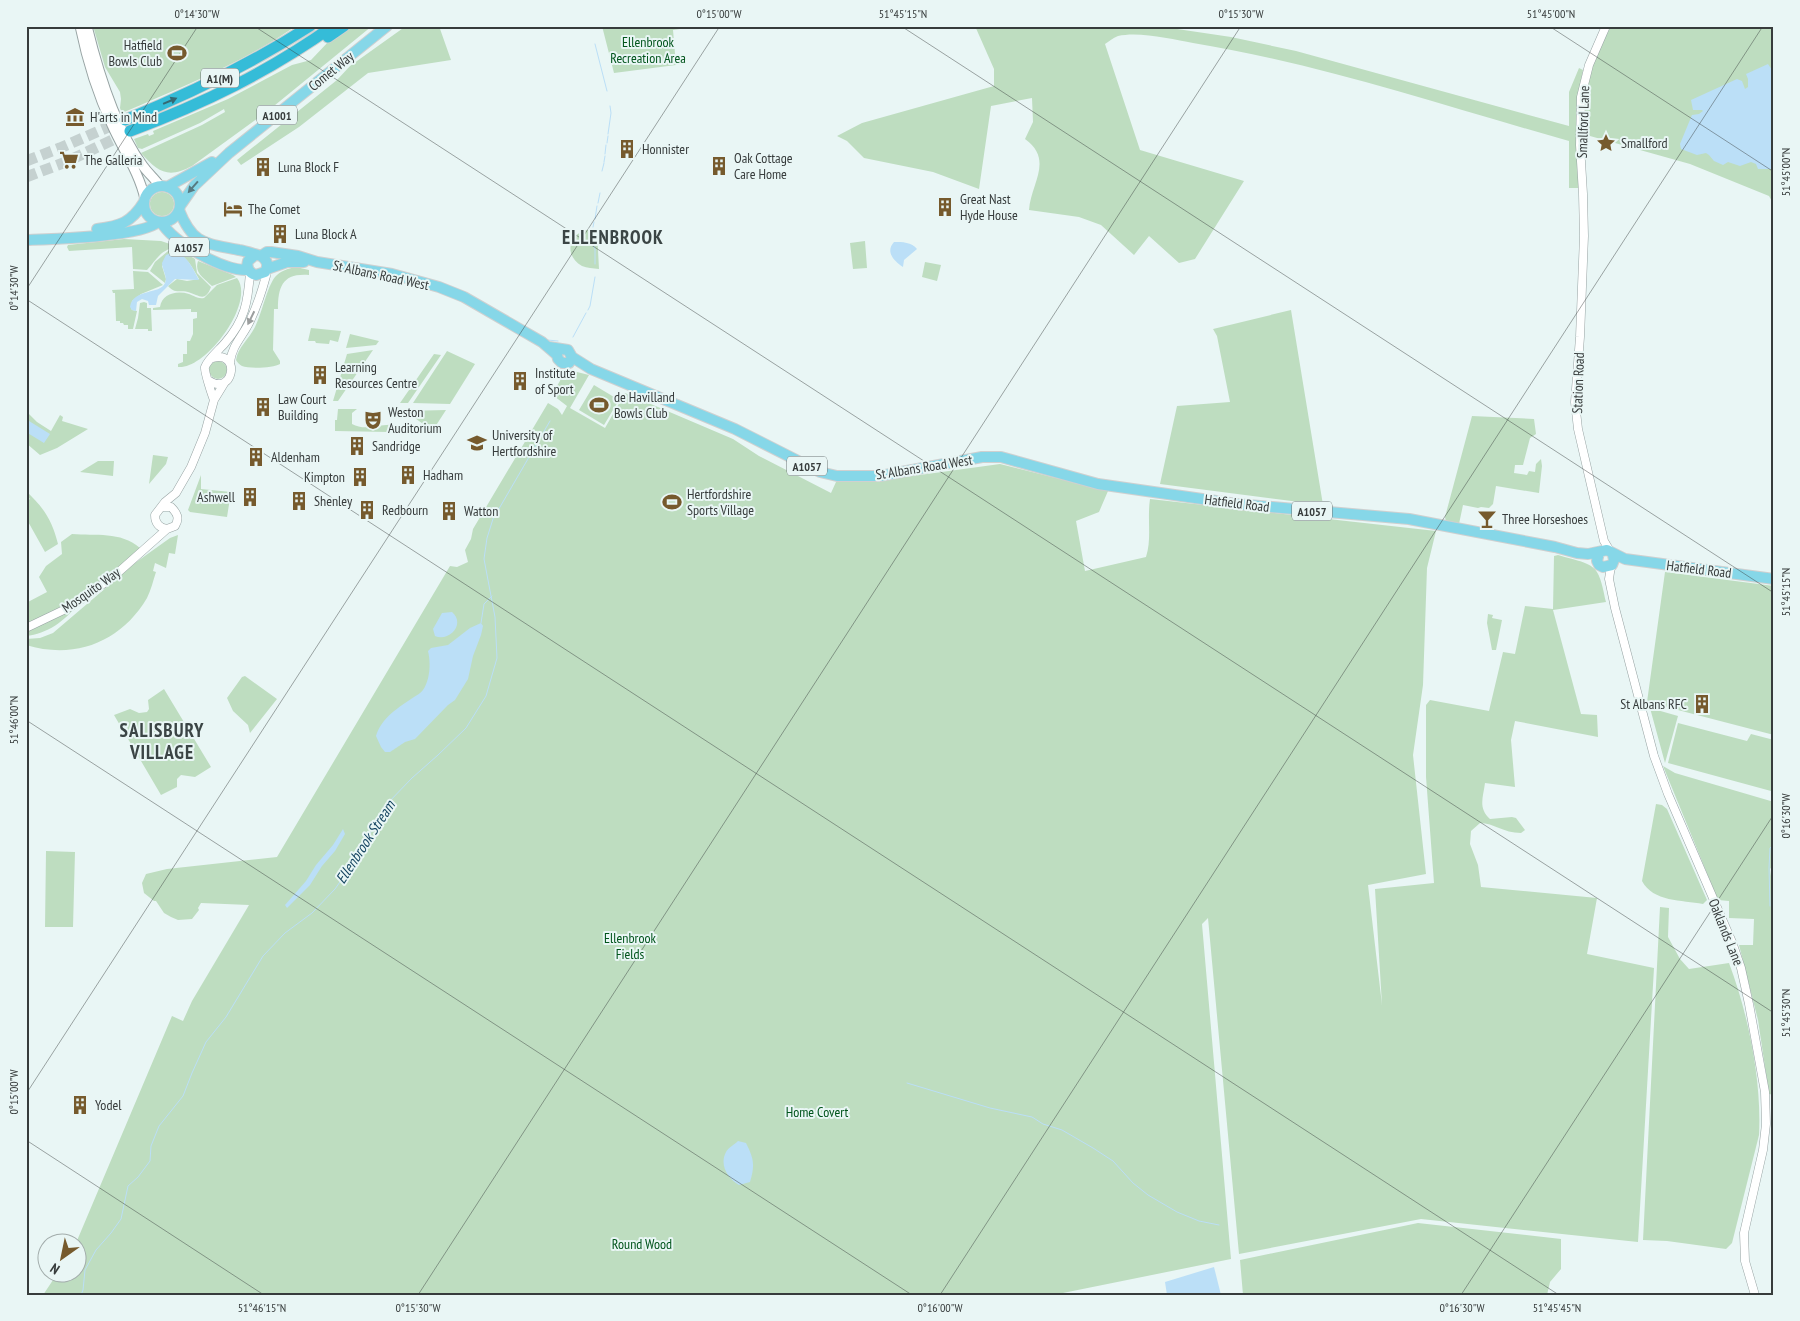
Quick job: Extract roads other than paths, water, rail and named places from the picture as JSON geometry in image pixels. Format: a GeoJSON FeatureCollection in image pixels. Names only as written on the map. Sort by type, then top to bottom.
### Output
{"type":"FeatureCollection","features":[{"type":"Feature","properties":{"kind":"highway","name":"A1(M)"},"geometry":{"type":"LineString","coordinates":[[125,120],[242,67],[310,26]]}},
{"type":"Feature","properties":{"kind":"highway","name":"A1(M)"},"geometry":{"type":"LineString","coordinates":[[130,131],[216,96],[290,55],[333,26]]}},
{"type":"Feature","properties":{"kind":"highway"},"geometry":{"type":"LineString","coordinates":[[216,96],[233,92],[279,68],[344,26]]}},
{"type":"Feature","properties":{"kind":"main road"},"geometry":{"type":"LineString","coordinates":[[80,26],[96,87],[111,124],[140,179],[146,212],[153,220],[160,222]]}},
{"type":"Feature","properties":{"kind":"main road"},"geometry":{"type":"LineString","coordinates":[[26,240],[108,235],[147,228],[160,222],[169,221],[175,216],[179,208],[177,194],[164,186],[142,165],[118,121],[103,84],[87,26]]}},
{"type":"Feature","properties":{"kind":"main road","name":"Comet Way"},"geometry":{"type":"LineString","coordinates":[[179,208],[194,186],[228,153],[387,26]]}},
{"type":"Feature","properties":{"kind":"main road","name":"Comet Way"},"geometry":{"type":"LineString","coordinates":[[164,186],[228,153]]}},
{"type":"Feature","properties":{"kind":"main road"},"geometry":{"type":"LineString","coordinates":[[26,234],[90,230],[116,226],[134,217],[149,192],[164,186]]}},
{"type":"Feature","properties":{"kind":"main road","name":"St Albans Road West"},"geometry":{"type":"LineString","coordinates":[[179,208],[187,227],[195,237],[201,240],[258,255],[271,252],[298,256],[317,262],[392,274],[439,287],[464,297],[560,352],[558,359],[562,363],[571,360],[735,430],[820,472],[837,476],[880,476],[973,458],[1001,457],[1046,470]]}},
{"type":"Feature","properties":{"kind":"main road","name":"St Albans Road West"},"geometry":{"type":"LineString","coordinates":[[160,222],[175,238],[201,254],[257,275],[287,262],[317,262]]}},
{"type":"Feature","properties":{"kind":"main road"},"geometry":{"type":"LineString","coordinates":[[249,271],[248,261],[258,255],[267,262],[266,271]]}},
{"type":"Feature","properties":{"kind":"main road","name":"Hatfield Road"},"geometry":{"type":"LineString","coordinates":[[1046,470],[1098,484],[1237,504],[1417,521],[1556,547],[1577,553],[1774,579]]}},
{"type":"Feature","properties":{"kind":"street","name":"Smallford Lane"},"geometry":{"type":"LineString","coordinates":[[1584,222],[1580,142],[1583,85],[1589,65],[1606,26]]}},
{"type":"Feature","properties":{"kind":"street","name":"Station Road"},"geometry":{"type":"LineString","coordinates":[[1584,222],[1576,412],[1605,557]]}},
{"type":"Feature","properties":{"kind":"street"},"geometry":{"type":"LineString","coordinates":[[214,400],[205,367],[242,320],[247,305],[249,271]]}},
{"type":"Feature","properties":{"kind":"street"},"geometry":{"type":"LineString","coordinates":[[174,510],[176,493],[191,467],[200,446],[214,400],[224,382],[231,375],[232,366],[230,362],[232,350],[250,321],[266,276],[266,271]]}},
{"type":"Feature","properties":{"kind":"street"},"geometry":{"type":"LineString","coordinates":[[212,358],[222,357],[230,362]]}},
{"type":"Feature","properties":{"kind":"street"},"geometry":{"type":"LineString","coordinates":[[208,380],[214,383],[224,382]]}},
{"type":"Feature","properties":{"kind":"street"},"geometry":{"type":"LineString","coordinates":[[162,508],[171,507],[178,518],[177,523],[172,528],[161,528],[156,524],[155,515],[171,496],[176,493]]}},
{"type":"Feature","properties":{"kind":"street","name":"Mosquito Way"},"geometry":{"type":"LineString","coordinates":[[150,543],[156,524]]}},
{"type":"Feature","properties":{"kind":"street","name":"Mosquito Way"},"geometry":{"type":"LineString","coordinates":[[26,628],[70,607],[113,577],[167,529]]}},
{"type":"Feature","properties":{"kind":"street","name":"Oaklands Lane"},"geometry":{"type":"LineString","coordinates":[[1605,557],[1615,608],[1654,756],[1668,794],[1732,942],[1741,968],[1749,1004],[1765,1092],[1766,1124],[1763,1150],[1744,1233],[1745,1261],[1755,1295]]}},
{"type":"Feature","properties":{"kind":"water"},"geometry":{"type":"Polygon","coordinates":[[[1768,64],[1774,73],[1774,169],[1758,169],[1756,164],[1751,162],[1740,166],[1728,162],[1723,165],[1714,161],[1706,153],[1697,155],[1681,149],[1680,144],[1692,115],[1703,111],[1693,110],[1691,100],[1737,79],[1742,81],[1745,89],[1748,87],[1746,74],[1768,64]]]}},
{"type":"Feature","properties":{"kind":"water"},"geometry":{"type":"Polygon","coordinates":[[[894,242],[910,244],[917,249],[904,260],[903,267],[892,256],[890,249],[894,242]]]}},
{"type":"Feature","properties":{"kind":"water"},"geometry":{"type":"Polygon","coordinates":[[[175,252],[187,260],[199,280],[175,279],[158,296],[156,305],[149,305],[148,301],[142,299],[137,302],[136,311],[132,310],[130,307],[136,297],[158,289],[165,283],[166,279],[162,263],[166,255],[175,252]]]}},
{"type":"Feature","properties":{"kind":"water"},"geometry":{"type":"Polygon","coordinates":[[[26,417],[29,421],[50,434],[44,443],[26,432],[26,417]]]}},
{"type":"Feature","properties":{"kind":"water"},"geometry":{"type":"Polygon","coordinates":[[[452,612],[457,622],[454,631],[446,636],[435,636],[433,629],[442,613],[452,612]]]}},
{"type":"Feature","properties":{"kind":"water"},"geometry":{"type":"Polygon","coordinates":[[[481,623],[483,626],[481,635],[473,656],[468,679],[455,700],[415,739],[405,742],[390,752],[385,752],[376,736],[386,718],[423,690],[429,671],[428,651],[431,648],[448,645],[470,628],[481,623]]]}},
{"type":"Feature","properties":{"kind":"water"},"geometry":{"type":"Polygon","coordinates":[[[343,829],[345,834],[335,851],[322,866],[310,885],[287,908],[285,905],[306,881],[343,829]]]}},
{"type":"Feature","properties":{"kind":"water"},"geometry":{"type":"Polygon","coordinates":[[[738,1141],[746,1143],[751,1153],[753,1166],[750,1182],[739,1185],[731,1179],[724,1167],[724,1157],[727,1151],[738,1141]]]}},
{"type":"Feature","properties":{"kind":"water"},"geometry":{"type":"Polygon","coordinates":[[[1214,1267],[1221,1295],[1167,1295],[1165,1282],[1214,1267]]]}},
{"type":"Feature","properties":{"kind":"waterway"},"geometry":{"type":"LineString","coordinates":[[595,44],[607,91]]}},
{"type":"Feature","properties":{"kind":"waterway"},"geometry":{"type":"LineString","coordinates":[[608,134],[610,106]]}},
{"type":"Feature","properties":{"kind":"waterway"},"geometry":{"type":"LineString","coordinates":[[607,143],[608,136]]}},
{"type":"Feature","properties":{"kind":"waterway"},"geometry":{"type":"LineString","coordinates":[[605,154],[606,145]]}},
{"type":"Feature","properties":{"kind":"waterway"},"geometry":{"type":"LineString","coordinates":[[604,162],[605,156]]}},
{"type":"Feature","properties":{"kind":"waterway"},"geometry":{"type":"LineString","coordinates":[[602,171],[604,163]]}},
{"type":"Feature","properties":{"kind":"waterway"},"geometry":{"type":"LineString","coordinates":[[598,203],[600,193]]}},
{"type":"Feature","properties":{"kind":"waterway"},"geometry":{"type":"LineString","coordinates":[[595,219],[597,206]]}},
{"type":"Feature","properties":{"kind":"waterway"},"geometry":{"type":"LineString","coordinates":[[593,227],[594,222]]}},
{"type":"Feature","properties":{"kind":"waterway"},"geometry":{"type":"LineString","coordinates":[[591,233],[590,236],[595,249],[595,264]]}},
{"type":"Feature","properties":{"kind":"waterway"},"geometry":{"type":"LineString","coordinates":[[588,310],[595,277]]}},
{"type":"Feature","properties":{"kind":"waterway"},"geometry":{"type":"LineString","coordinates":[[573,337],[586,313]]}},
{"type":"Feature","properties":{"kind":"waterway"},"geometry":{"type":"LineString","coordinates":[[547,340],[558,341]]}},
{"type":"Feature","properties":{"kind":"waterway","name":"Ellenbrook Stream"},"geometry":{"type":"LineString","coordinates":[[81,1295],[85,1270],[96,1250],[121,1219],[128,1186],[138,1177],[150,1161],[151,1146],[159,1126],[183,1096],[206,1042],[226,1017],[263,956],[285,933],[312,913],[335,889],[358,856],[385,806],[466,728],[486,696],[497,658],[495,617],[484,559],[487,538],[493,519],[550,421]]}},
{"type":"Feature","properties":{"kind":"waterway"},"geometry":{"type":"LineString","coordinates":[[481,623],[484,604],[492,596]]}},
{"type":"Feature","properties":{"kind":"waterway"},"geometry":{"type":"LineString","coordinates":[[1770,906],[1770,848],[1774,844]]}},
{"type":"Feature","properties":{"kind":"waterway"},"geometry":{"type":"LineString","coordinates":[[907,1083],[990,1108],[1032,1117],[1043,1124],[1062,1130],[1113,1161],[1133,1183],[1148,1195],[1177,1212],[1199,1221],[1219,1225]]}},
{"type":"Feature","properties":{"kind":"tunnel"},"geometry":{"type":"LineString","coordinates":[[26,161],[122,121]]}},
{"type":"Feature","properties":{"kind":"tunnel"},"geometry":{"type":"LineString","coordinates":[[26,177],[66,162],[127,133]]}},
{"type":"Feature","properties":{"kind":"place","name":"Hatfield Bowls Club"},"geometry":{"type":"Point","coordinates":[177,53]}},
{"type":"Feature","properties":{"kind":"place","name":"H'arts in Mind"},"geometry":{"type":"Point","coordinates":[75,117]}},
{"type":"Feature","properties":{"kind":"place","name":"Smallford"},"geometry":{"type":"Point","coordinates":[1606,143]}},
{"type":"Feature","properties":{"kind":"place","name":"Honnister"},"geometry":{"type":"Point","coordinates":[627,149]}},
{"type":"Feature","properties":{"kind":"place","name":"The Galleria"},"geometry":{"type":"Point","coordinates":[69,160]}},
{"type":"Feature","properties":{"kind":"place","name":"Oak Cottage Care Home"},"geometry":{"type":"Point","coordinates":[719,166]}},
{"type":"Feature","properties":{"kind":"place","name":"Luna Block F"},"geometry":{"type":"Point","coordinates":[263,167]}},
{"type":"Feature","properties":{"kind":"place","name":"Great Nast Hyde House"},"geometry":{"type":"Point","coordinates":[945,207]}},
{"type":"Feature","properties":{"kind":"place","name":"The Comet"},"geometry":{"type":"Point","coordinates":[233,209]}},
{"type":"Feature","properties":{"kind":"place","name":"Luna Block A"},"geometry":{"type":"Point","coordinates":[280,234]}},
{"type":"Feature","properties":{"kind":"place","name":"Learning Resources Centre"},"geometry":{"type":"Point","coordinates":[320,375]}},
{"type":"Feature","properties":{"kind":"place","name":"Institute of Sport"},"geometry":{"type":"Point","coordinates":[520,381]}},
{"type":"Feature","properties":{"kind":"place","name":"de Havilland Bowls Club"},"geometry":{"type":"Point","coordinates":[599,405]}},
{"type":"Feature","properties":{"kind":"place","name":"Law Court Building"},"geometry":{"type":"Point","coordinates":[263,407]}},
{"type":"Feature","properties":{"kind":"place","name":"Weston Auditorium"},"geometry":{"type":"Point","coordinates":[373,420]}},
{"type":"Feature","properties":{"kind":"place","name":"University of Hertfordshire"},"geometry":{"type":"Point","coordinates":[477,443]}},
{"type":"Feature","properties":{"kind":"place","name":"Sandridge"},"geometry":{"type":"Point","coordinates":[357,446]}},
{"type":"Feature","properties":{"kind":"place","name":"Aldenham"},"geometry":{"type":"Point","coordinates":[256,457]}},
{"type":"Feature","properties":{"kind":"place","name":"Hadham"},"geometry":{"type":"Point","coordinates":[408,475]}},
{"type":"Feature","properties":{"kind":"place","name":"Kimpton"},"geometry":{"type":"Point","coordinates":[360,477]}},
{"type":"Feature","properties":{"kind":"place","name":"Ashwell"},"geometry":{"type":"Point","coordinates":[250,497]}},
{"type":"Feature","properties":{"kind":"place","name":"Shenley"},"geometry":{"type":"Point","coordinates":[299,501]}},
{"type":"Feature","properties":{"kind":"place","name":"Hertfordshire Sports Village"},"geometry":{"type":"Point","coordinates":[672,502]}},
{"type":"Feature","properties":{"kind":"place","name":"Redbourn"},"geometry":{"type":"Point","coordinates":[367,510]}},
{"type":"Feature","properties":{"kind":"place","name":"Watton"},"geometry":{"type":"Point","coordinates":[449,511]}},
{"type":"Feature","properties":{"kind":"place","name":"Three Horseshoes"},"geometry":{"type":"Point","coordinates":[1487,519]}},
{"type":"Feature","properties":{"kind":"place","name":"St Albans RFC"},"geometry":{"type":"Point","coordinates":[1702,704]}},
{"type":"Feature","properties":{"kind":"place","name":"Yodel"},"geometry":{"type":"Point","coordinates":[80,1105]}},
{"type":"Feature","properties":{"kind":"district","name":"ELLENBROOK"},"geometry":{"type":"Point","coordinates":[613,237]}},
{"type":"Feature","properties":{"kind":"district","name":"SALISBURY VILLAGE"},"geometry":{"type":"Point","coordinates":[162,741]}},
{"type":"Feature","properties":{"kind":"park label","name":"Ellenbrook Recreation Area"},"geometry":{"type":"Point","coordinates":[648,50]}},
{"type":"Feature","properties":{"kind":"park label","name":"Ellenbrook Fields"},"geometry":{"type":"Point","coordinates":[630,946]}},
{"type":"Feature","properties":{"kind":"park label","name":"Home Covert"},"geometry":{"type":"Point","coordinates":[817,1112]}},
{"type":"Feature","properties":{"kind":"park label","name":"Round Wood"},"geometry":{"type":"Point","coordinates":[642,1244]}}]}
